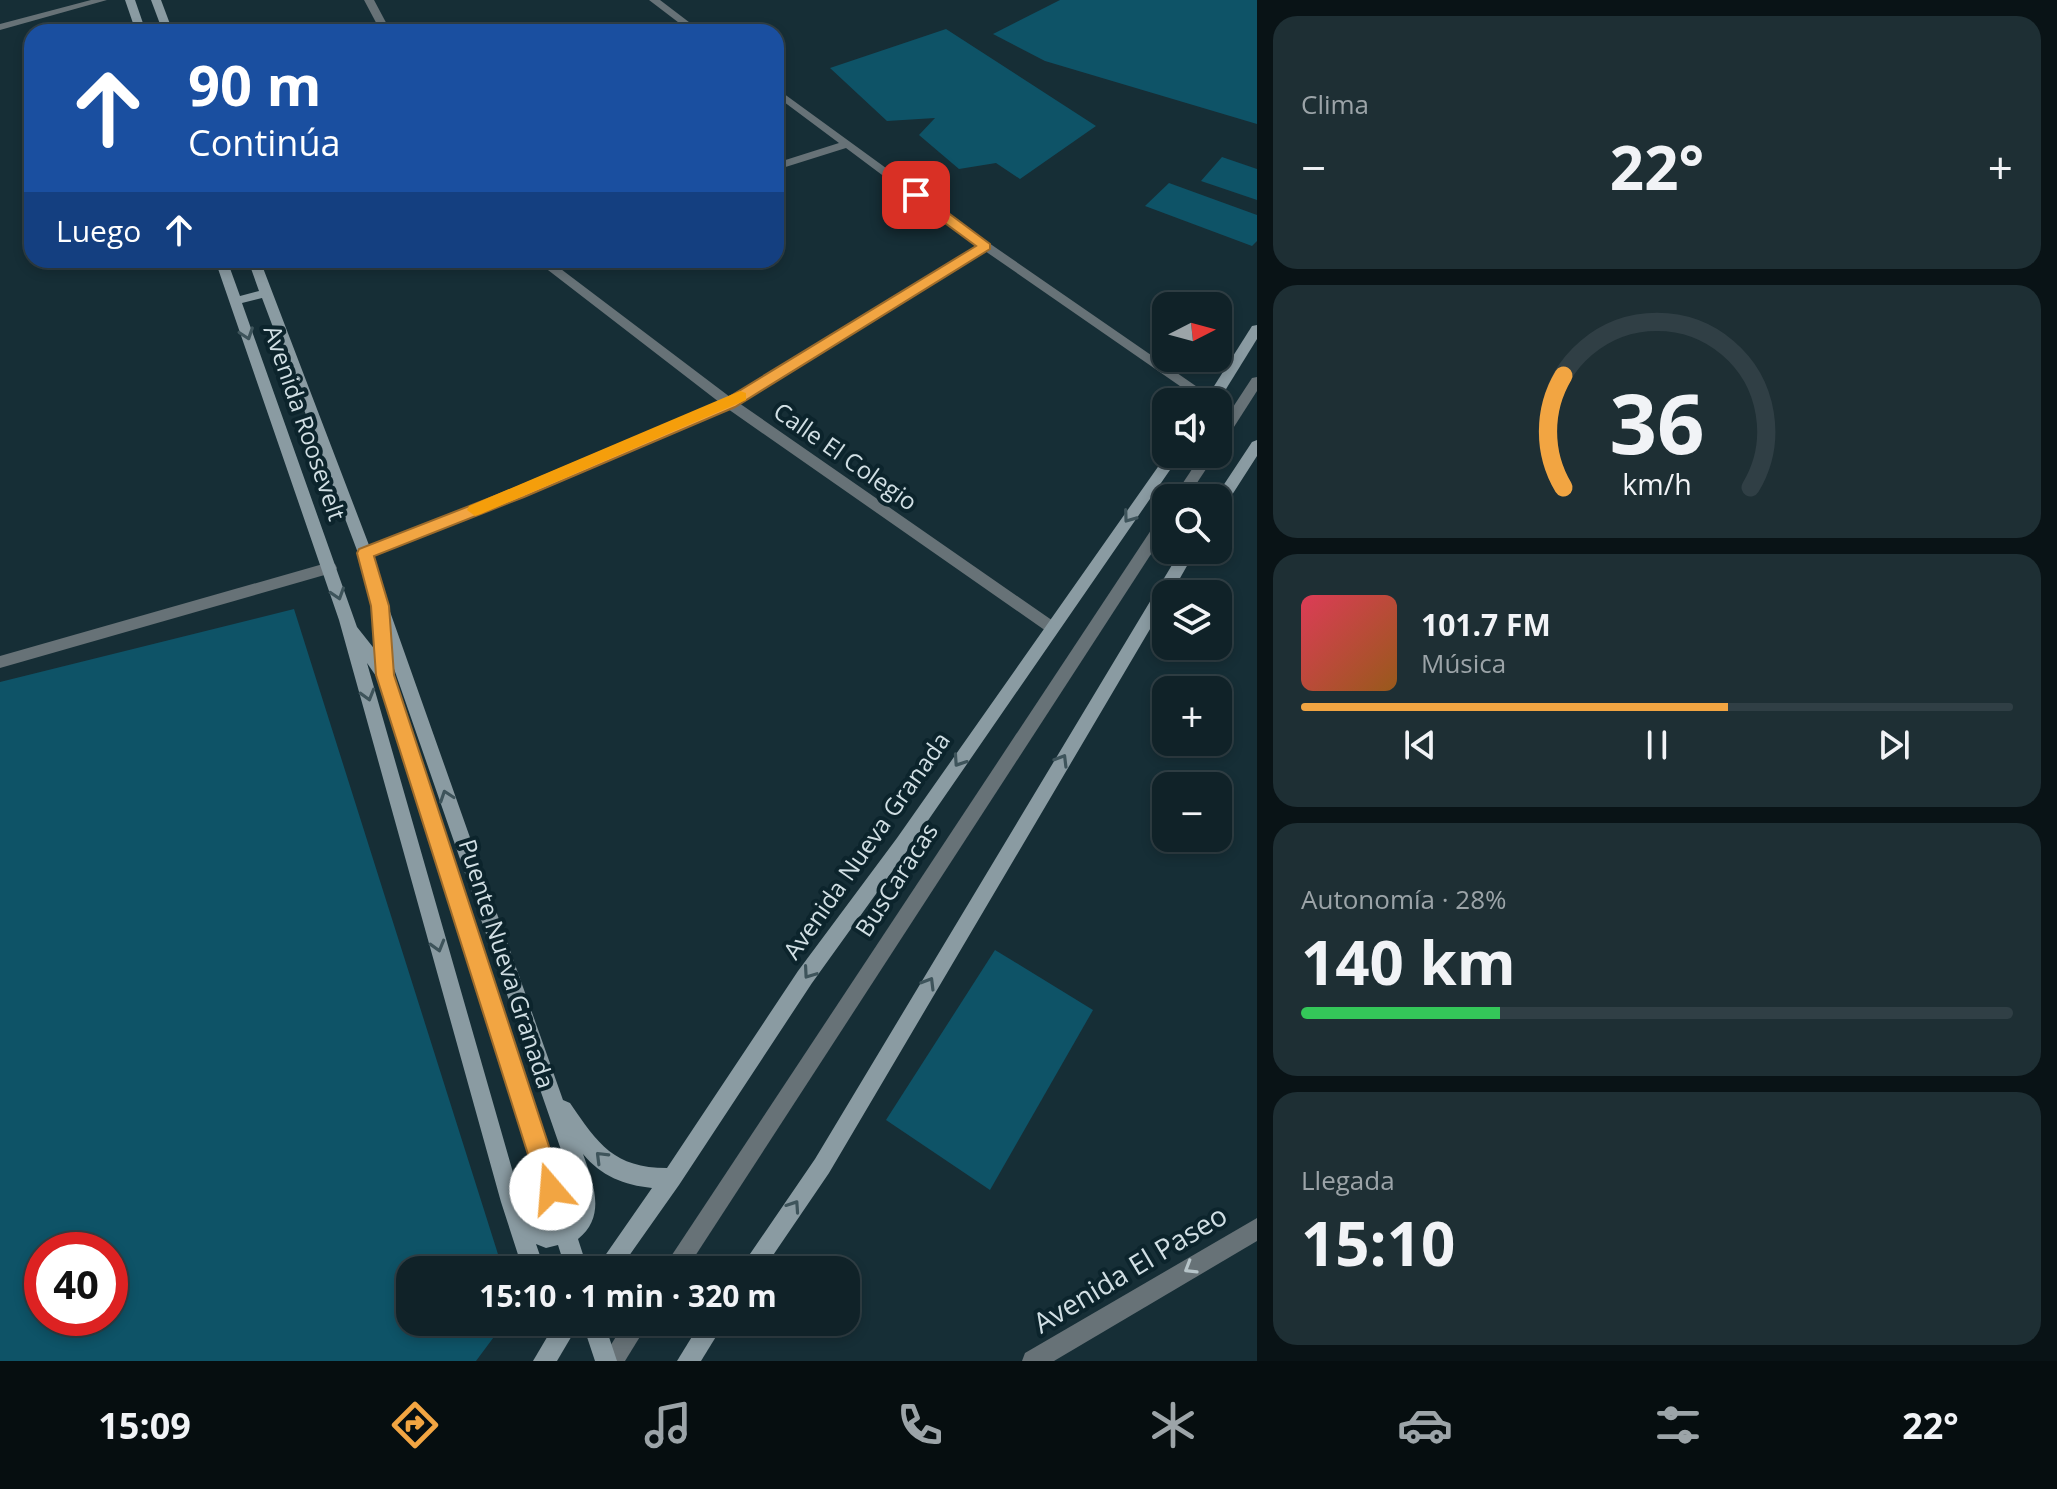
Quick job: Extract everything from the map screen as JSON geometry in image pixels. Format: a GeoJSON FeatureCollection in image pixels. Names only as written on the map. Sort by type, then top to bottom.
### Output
{"type":"FeatureCollection","features":[{"type":"Feature","properties":{"kind":"street"},"geometry":{"type":"LineString","coordinates":[[0,27],[102,0]]}},
{"type":"Feature","properties":{"kind":"street"},"geometry":{"type":"LineString","coordinates":[[130,0],[138,24]]}},
{"type":"Feature","properties":{"kind":"street"},"geometry":{"type":"LineString","coordinates":[[156,0],[165,24]]}},
{"type":"Feature","properties":{"kind":"street"},"geometry":{"type":"LineString","coordinates":[[369,0],[382,24]]}},
{"type":"Feature","properties":{"kind":"street"},"geometry":{"type":"LineString","coordinates":[[654,0],[686,24]]}},
{"type":"Feature","properties":{"kind":"street"},"geometry":{"type":"LineString","coordinates":[[784,97],[985,246],[1192,388]]}},
{"type":"Feature","properties":{"kind":"street"},"geometry":{"type":"LineString","coordinates":[[784,164],[847,144]]}},
{"type":"Feature","properties":{"kind":"street"},"geometry":{"type":"LineString","coordinates":[[365,553],[519,493],[729,403],[985,246]]}},
{"type":"Feature","properties":{"kind":"street","name":"Avenida Roosevelt"},"geometry":{"type":"LineString","coordinates":[[224,268],[347,620],[511,1202],[529,1256]]}},
{"type":"Feature","properties":{"kind":"street","name":"Avenida Roosevelt"},"geometry":{"type":"LineString","coordinates":[[257,268],[365,553],[380,606],[545,1082]]}},
{"type":"Feature","properties":{"kind":"street","name":"Calle El Colegio"},"geometry":{"type":"LineString","coordinates":[[551,268],[729,403],[1051,627]]}},
{"type":"Feature","properties":{"kind":"street"},"geometry":{"type":"LineString","coordinates":[[236,301],[266,293]]}},
{"type":"Feature","properties":{"kind":"street"},"geometry":{"type":"LineString","coordinates":[[1221,388],[1257,329]]}},
{"type":"Feature","properties":{"kind":"street"},"geometry":{"type":"LineString","coordinates":[[1232,419],[1257,381]]}},
{"type":"Feature","properties":{"kind":"street"},"geometry":{"type":"LineString","coordinates":[[1232,484],[1255,450]]}},
{"type":"Feature","properties":{"kind":"street","name":"Avenida Nueva Granada"},"geometry":{"type":"LineString","coordinates":[[616,1256],[672,1178],[805,977],[903,843],[1164,468]]}},
{"type":"Feature","properties":{"kind":"street","name":"BusCaracas"},"geometry":{"type":"LineString","coordinates":[[682,1256],[1152,540]]}},
{"type":"Feature","properties":{"kind":"street"},"geometry":{"type":"LineString","coordinates":[[760,1256],[822,1166],[1181,564]]}},
{"type":"Feature","properties":{"kind":"street"},"geometry":{"type":"LineString","coordinates":[[0,662],[330,568]]}},
{"type":"Feature","properties":{"kind":"street"},"geometry":{"type":"LineString","coordinates":[[380,606],[385,675]]}},
{"type":"Feature","properties":{"kind":"street"},"geometry":{"type":"LineString","coordinates":[[347,620],[385,675]]}},
{"type":"Feature","properties":{"kind":"street","name":"Puente Nueva Granada"},"geometry":{"type":"LineString","coordinates":[[385,675],[572,1256]]}},
{"type":"Feature","properties":{"kind":"street"},"geometry":{"type":"LineString","coordinates":[[545,1082],[603,1162],[620,1174],[648,1179],[672,1178]]}},
{"type":"Feature","properties":{"kind":"street"},"geometry":{"type":"LineString","coordinates":[[511,1202],[529,1231],[546,1237],[569,1233],[580,1224],[585,1210],[586,1193],[581,1172],[545,1082]]}},
{"type":"Feature","properties":{"kind":"street","name":"Avenida El Paseo"},"geometry":{"type":"LineString","coordinates":[[1033,1361],[1257,1229]]}},
{"type":"Feature","properties":{"kind":"street"},"geometry":{"type":"LineString","coordinates":[[544,1361],[556,1336]]}},
{"type":"Feature","properties":{"kind":"street"},"geometry":{"type":"LineString","coordinates":[[598,1336],[606,1361]]}},
{"type":"Feature","properties":{"kind":"street"},"geometry":{"type":"LineString","coordinates":[[612,1361],[629,1336]]}},
{"type":"Feature","properties":{"kind":"street"},"geometry":{"type":"LineString","coordinates":[[688,1361],[705,1336]]}},
{"type":"Feature","properties":{"kind":"street"},"geometry":{"type":"LineString","coordinates":[[701,1361],[708,1336]]}},
{"type":"Feature","properties":{"kind":"building"},"geometry":{"type":"Polygon","coordinates":[[[1060,0],[1257,0],[1257,124],[1045,61],[993,34],[1060,0]]]}},
{"type":"Feature","properties":{"kind":"building"},"geometry":{"type":"Polygon","coordinates":[[[946,29],[1096,126],[1020,179],[996,163],[959,169],[919,135],[935,118],[887,121],[830,68],[946,29]]]}},
{"type":"Feature","properties":{"kind":"building"},"geometry":{"type":"Polygon","coordinates":[[[1222,157],[1257,169],[1257,200],[1201,181],[1222,157]]]}},
{"type":"Feature","properties":{"kind":"building"},"geometry":{"type":"Polygon","coordinates":[[[1169,183],[1257,215],[1257,241],[1252,246],[1145,206],[1169,183]]]}},
{"type":"Feature","properties":{"kind":"building"},"geometry":{"type":"Polygon","coordinates":[[[294,609],[499,1256],[396,1256],[396,1336],[495,1336],[476,1361],[0,1361],[0,682],[294,609]]]}},
{"type":"Feature","properties":{"kind":"building"},"geometry":{"type":"Polygon","coordinates":[[[995,950],[1093,1010],[990,1190],[886,1120],[995,950]]]}},
{"type":"Feature","properties":{"kind":"slow traffic"},"geometry":{"type":"LineString","coordinates":[[475,510],[740,396]]}},
{"type":"Feature","properties":{"kind":"route"},"geometry":{"type":"LineString","coordinates":[[551,1189],[385,675],[380,606],[365,553],[519,493],[729,403],[985,246],[916,195]]}}]}
